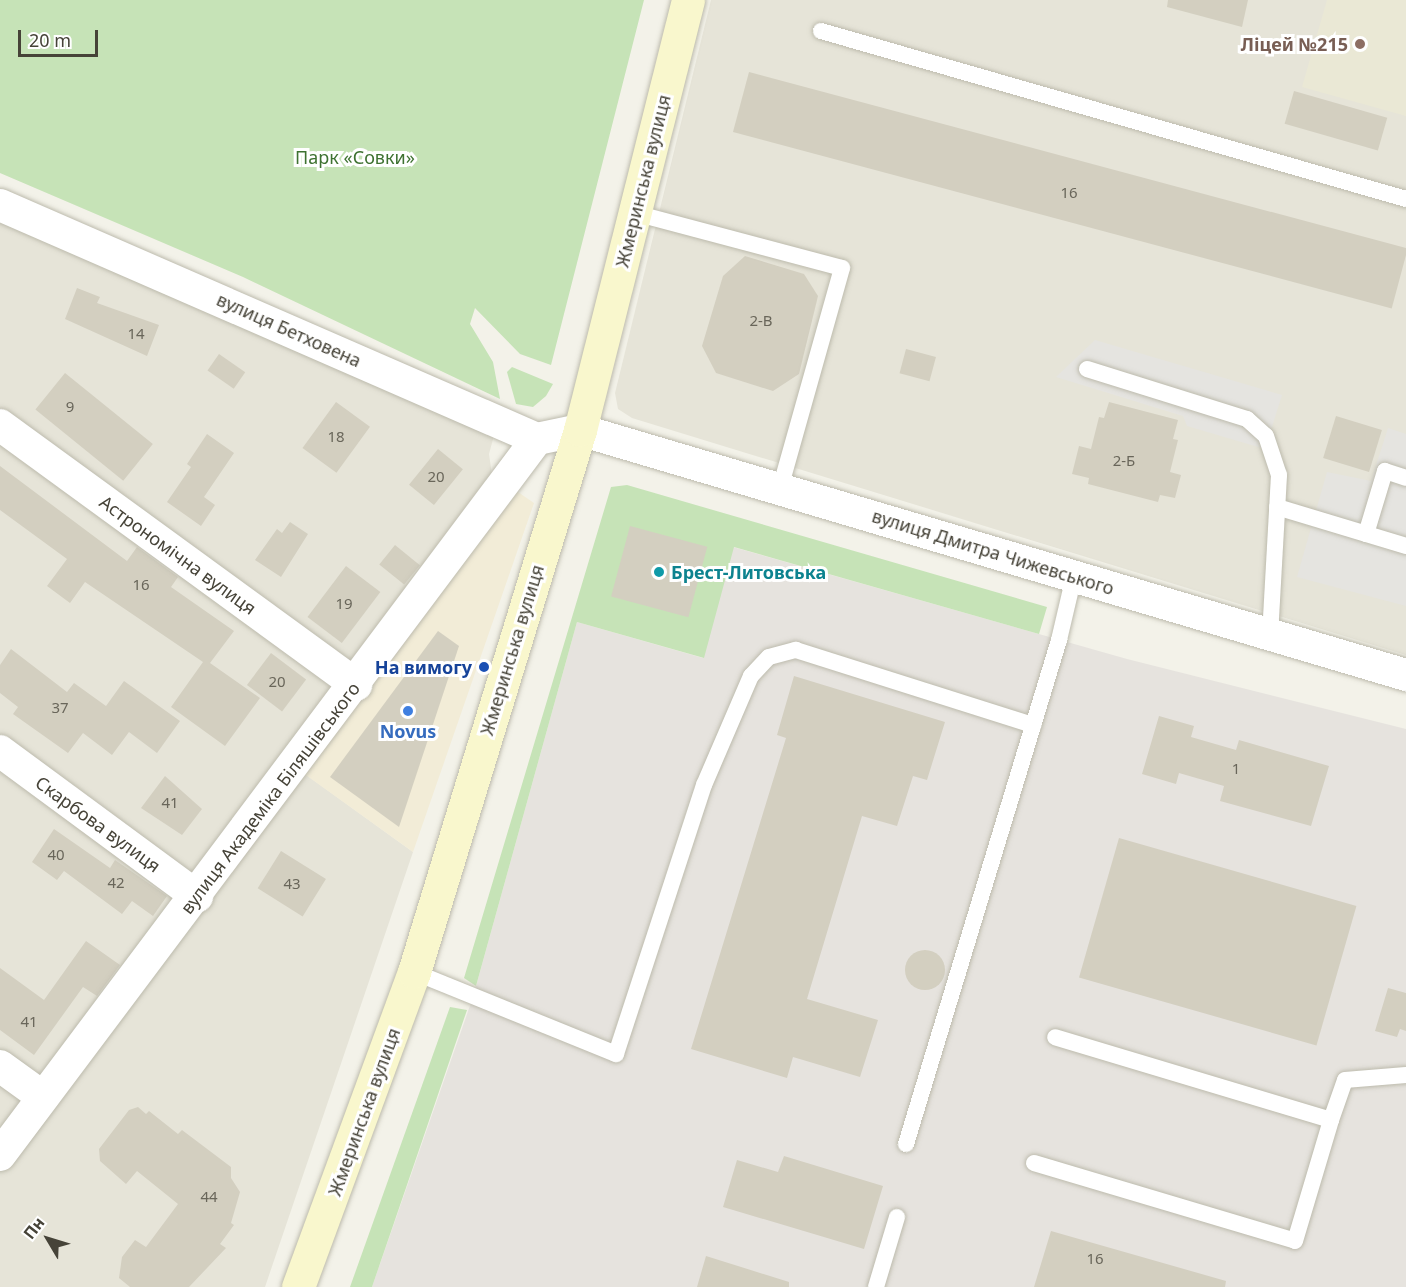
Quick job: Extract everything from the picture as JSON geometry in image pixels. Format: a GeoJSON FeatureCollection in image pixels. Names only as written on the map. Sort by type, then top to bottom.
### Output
{"type":"FeatureCollection","features":[{"type":"Feature","properties":{"kind":"main road","name":"Жмеринська вулиця"},"geometry":{"type":"LineString","coordinates":[[298,1287],[414,972],[580,430],[688,0]]}},
{"type":"Feature","properties":{"kind":"street","name":"вулиця Бетховена"},"geometry":{"type":"LineString","coordinates":[[0,205],[537,439]]}},
{"type":"Feature","properties":{"kind":"street","name":"Астрономічна вулиця"},"geometry":{"type":"LineString","coordinates":[[0,425],[356,685]]}},
{"type":"Feature","properties":{"kind":"street"},"geometry":{"type":"LineString","coordinates":[[537,439],[580,430]]}},
{"type":"Feature","properties":{"kind":"street","name":"вулиця Дмитра Чижевського"},"geometry":{"type":"LineString","coordinates":[[580,430],[1406,675]]}},
{"type":"Feature","properties":{"kind":"street","name":"вулиця Академіка Біляшівського"},"geometry":{"type":"LineString","coordinates":[[0,1155],[356,685],[537,439]]}},
{"type":"Feature","properties":{"kind":"street","name":"Скарбова вулиця"},"geometry":{"type":"LineString","coordinates":[[0,751],[197,896]]}},
{"type":"Feature","properties":{"kind":"street"},"geometry":{"type":"LineString","coordinates":[[0,1066],[43,1097]]}},
{"type":"Feature","properties":{"kind":"lane"},"geometry":{"type":"LineString","coordinates":[[821,31],[1406,199]]}},
{"type":"Feature","properties":{"kind":"lane"},"geometry":{"type":"LineString","coordinates":[[635,213],[842,268],[780,489]]}},
{"type":"Feature","properties":{"kind":"lane"},"geometry":{"type":"LineString","coordinates":[[1087,369],[1247,419],[1266,436],[1279,475],[1270,634]]}},
{"type":"Feature","properties":{"kind":"lane"},"geometry":{"type":"LineString","coordinates":[[1365,534],[1385,471],[1406,478]]}},
{"type":"Feature","properties":{"kind":"lane"},"geometry":{"type":"LineString","coordinates":[[1277,507],[1406,546]]}},
{"type":"Feature","properties":{"kind":"lane"},"geometry":{"type":"LineString","coordinates":[[906,1144],[1033,725],[1074,576]]}},
{"type":"Feature","properties":{"kind":"lane"},"geometry":{"type":"LineString","coordinates":[[414,972],[616,1054],[704,785],[751,676],[769,657],[796,650],[1033,725]]}},
{"type":"Feature","properties":{"kind":"lane"},"geometry":{"type":"LineString","coordinates":[[1055,1037],[1332,1120]]}},
{"type":"Feature","properties":{"kind":"lane"},"geometry":{"type":"LineString","coordinates":[[1034,1163],[1295,1241],[1345,1080],[1406,1075]]}},
{"type":"Feature","properties":{"kind":"lane"},"geometry":{"type":"LineString","coordinates":[[876,1287],[897,1217]]}},
{"type":"Feature","properties":{"kind":"shaded area"},"geometry":{"type":"Polygon","coordinates":[[[711,0],[1406,0],[1406,655],[632,418],[618,409],[615,393],[711,0]]]}},
{"type":"Feature","properties":{"kind":"shaded area","name":"Ліцей №215"},"geometry":{"type":"Polygon","coordinates":[[[1327,0],[1406,0],[1406,116],[1302,87],[1327,0]]]}},
{"type":"Feature","properties":{"kind":"shaded area"},"geometry":{"type":"Polygon","coordinates":[[[0,220],[496,428],[489,454],[492,475],[287,761],[413,852],[265,1287],[0,1287],[0,220]]]}},
{"type":"Feature","properties":{"kind":"shaded area"},"geometry":{"type":"Polygon","coordinates":[[[1095,340],[1282,395],[1265,449],[1187,426],[1183,416],[1056,377],[1095,340]]]}},
{"type":"Feature","properties":{"kind":"shaded area"},"geometry":{"type":"Polygon","coordinates":[[[1388,428],[1406,434],[1406,606],[1297,577],[1327,472],[1371,481],[1388,428]]]}},
{"type":"Feature","properties":{"kind":"shaded area"},"geometry":{"type":"Polygon","coordinates":[[[512,488],[534,503],[413,852],[303,773],[512,488]]]}},
{"type":"Feature","properties":{"kind":"shaded area"},"geometry":{"type":"Polygon","coordinates":[[[733,547],[1127,659],[1406,729],[1406,1287],[372,1287],[473,997],[577,622],[703,658],[733,547]]]}},
{"type":"Feature","properties":{"kind":"green space","name":"Парк «Совки»"},"geometry":{"type":"Polygon","coordinates":[[[0,0],[644,0],[551,365],[520,354],[475,308],[470,324],[493,362],[500,399],[243,277],[0,173],[0,0]]]}},
{"type":"Feature","properties":{"kind":"green space"},"geometry":{"type":"Polygon","coordinates":[[[512,367],[553,384],[546,396],[533,407],[516,404],[507,372],[512,367]]]}},
{"type":"Feature","properties":{"kind":"green space"},"geometry":{"type":"Polygon","coordinates":[[[627,485],[1047,607],[1039,634],[734,547],[704,658],[577,622],[476,986],[464,978],[611,487],[627,485]]]}},
{"type":"Feature","properties":{"kind":"green space"},"geometry":{"type":"Polygon","coordinates":[[[450,1007],[467,1010],[372,1287],[350,1287],[450,1007]]]}},
{"type":"Feature","properties":{"kind":"building"},"geometry":{"type":"Polygon","coordinates":[[[1168,0],[1248,0],[1242,27],[1167,7],[1168,0]]]}},
{"type":"Feature","properties":{"kind":"building"},"geometry":{"type":"Polygon","coordinates":[[[749,72],[1406,248],[1392,308],[733,132],[749,72]]]}},
{"type":"Feature","properties":{"kind":"building"},"geometry":{"type":"Polygon","coordinates":[[[1294,91],[1387,118],[1378,150],[1285,124],[1294,91]]]}},
{"type":"Feature","properties":{"kind":"building"},"geometry":{"type":"Polygon","coordinates":[[[745,256],[804,274],[818,296],[799,374],[773,391],[716,373],[702,346],[723,276],[745,256]]]}},
{"type":"Feature","properties":{"kind":"building"},"geometry":{"type":"Polygon","coordinates":[[[77,288],[100,297],[97,303],[159,325],[147,356],[65,319],[77,288]]]}},
{"type":"Feature","properties":{"kind":"building"},"geometry":{"type":"Polygon","coordinates":[[[906,349],[936,357],[929,381],[900,373],[906,349]]]}},
{"type":"Feature","properties":{"kind":"building"},"geometry":{"type":"Polygon","coordinates":[[[219,354],[245,372],[234,389],[208,370],[219,354]]]}},
{"type":"Feature","properties":{"kind":"building"},"geometry":{"type":"Polygon","coordinates":[[[65,373],[153,444],[123,481],[35,410],[65,373]]]}},
{"type":"Feature","properties":{"kind":"building"},"geometry":{"type":"Polygon","coordinates":[[[336,402],[370,427],[336,473],[302,448],[336,402]]]}},
{"type":"Feature","properties":{"kind":"building"},"geometry":{"type":"Polygon","coordinates":[[[1109,402],[1178,420],[1173,439],[1178,440],[1170,472],[1181,475],[1175,498],[1160,495],[1158,502],[1088,484],[1089,478],[1072,474],[1079,446],[1091,449],[1099,417],[1104,418],[1109,402]]]}},
{"type":"Feature","properties":{"kind":"building"},"geometry":{"type":"Polygon","coordinates":[[[1336,416],[1382,430],[1369,472],[1323,458],[1336,416]]]}},
{"type":"Feature","properties":{"kind":"building"},"geometry":{"type":"Polygon","coordinates":[[[207,434],[234,453],[204,497],[215,505],[201,526],[167,502],[191,467],[187,464],[207,434]]]}},
{"type":"Feature","properties":{"kind":"building"},"geometry":{"type":"Polygon","coordinates":[[[438,449],[463,469],[434,505],[409,485],[438,449]]]}},
{"type":"Feature","properties":{"kind":"building"},"geometry":{"type":"Polygon","coordinates":[[[0,466],[127,561],[137,547],[178,577],[171,587],[234,631],[210,663],[260,698],[225,746],[171,707],[203,662],[85,582],[70,603],[47,586],[67,559],[0,510],[0,466]]]}},
{"type":"Feature","properties":{"kind":"building"},"geometry":{"type":"Polygon","coordinates":[[[290,522],[308,534],[281,577],[255,560],[277,529],[282,533],[290,522]]]}},
{"type":"Feature","properties":{"kind":"building","name":"Брест-Литовська"},"geometry":{"type":"Polygon","coordinates":[[[630,526],[707,547],[688,617],[611,597],[630,526]]]}},
{"type":"Feature","properties":{"kind":"building"},"geometry":{"type":"Polygon","coordinates":[[[395,545],[420,565],[404,585],[379,564],[395,545]]]}},
{"type":"Feature","properties":{"kind":"building"},"geometry":{"type":"Polygon","coordinates":[[[346,566],[380,592],[342,643],[307,617],[346,566]]]}},
{"type":"Feature","properties":{"kind":"building","name":"Novus"},"geometry":{"type":"Polygon","coordinates":[[[438,631],[459,646],[399,827],[330,777],[438,631]]]}},
{"type":"Feature","properties":{"kind":"building"},"geometry":{"type":"Polygon","coordinates":[[[11,649],[67,692],[74,683],[106,706],[124,681],[180,721],[157,753],[129,732],[112,755],[83,733],[68,753],[13,714],[18,707],[0,693],[0,665],[11,649]]]}},
{"type":"Feature","properties":{"kind":"building"},"geometry":{"type":"Polygon","coordinates":[[[271,653],[306,679],[282,711],[247,685],[271,653]]]}},
{"type":"Feature","properties":{"kind":"building"},"geometry":{"type":"Polygon","coordinates":[[[794,676],[945,722],[927,780],[913,776],[897,826],[862,816],[807,999],[878,1020],[860,1077],[793,1057],[787,1078],[691,1049],[786,738],[777,735],[794,676]]]}},
{"type":"Feature","properties":{"kind":"building"},"geometry":{"type":"Polygon","coordinates":[[[1159,716],[1194,726],[1191,737],[1236,750],[1239,740],[1329,766],[1311,826],[1220,801],[1224,786],[1179,773],[1176,784],[1142,774],[1159,716]]]}},
{"type":"Feature","properties":{"kind":"building"},"geometry":{"type":"Polygon","coordinates":[[[165,776],[202,809],[182,835],[141,808],[165,776]]]}},
{"type":"Feature","properties":{"kind":"building"},"geometry":{"type":"Polygon","coordinates":[[[54,829],[110,868],[115,860],[167,896],[153,916],[132,901],[122,914],[64,871],[57,880],[32,862],[54,829]]]}},
{"type":"Feature","properties":{"kind":"building"},"geometry":{"type":"Polygon","coordinates":[[[1119,838],[1356,906],[1316,1045],[1079,977],[1119,838]]]}},
{"type":"Feature","properties":{"kind":"building"},"geometry":{"type":"Polygon","coordinates":[[[281,851],[326,879],[303,916],[258,888],[281,851]]]}},
{"type":"Feature","properties":{"kind":"building"},"geometry":{"type":"Polygon","coordinates":[[[86,941],[120,965],[97,996],[83,987],[34,1055],[0,1030],[0,968],[44,1000],[86,941]]]}},
{"type":"Feature","properties":{"kind":"building"},"geometry":{"type":"Polygon","coordinates":[[[925,950],[933,951],[939,956],[944,962],[944,978],[939,984],[933,989],[925,990],[917,989],[911,984],[906,978],[905,970],[906,962],[911,956],[917,951],[925,950]]]}},
{"type":"Feature","properties":{"kind":"building"},"geometry":{"type":"Polygon","coordinates":[[[1388,988],[1406,993],[1406,1031],[1400,1029],[1397,1037],[1375,1031],[1388,988]]]}},
{"type":"Feature","properties":{"kind":"building"},"geometry":{"type":"Polygon","coordinates":[[[138,1107],[146,1114],[149,1111],[178,1134],[182,1130],[231,1167],[231,1178],[240,1192],[231,1223],[234,1225],[220,1244],[226,1248],[189,1287],[130,1287],[119,1278],[122,1257],[135,1240],[146,1247],[178,1204],[137,1171],[126,1184],[100,1161],[99,1149],[129,1110],[138,1107]]]}},
{"type":"Feature","properties":{"kind":"building"},"geometry":{"type":"Polygon","coordinates":[[[784,1156],[883,1186],[864,1249],[723,1207],[737,1160],[778,1172],[784,1156]]]}},
{"type":"Feature","properties":{"kind":"building"},"geometry":{"type":"Polygon","coordinates":[[[1051,1231],[1226,1281],[1225,1287],[1034,1287],[1051,1231]]]}},
{"type":"Feature","properties":{"kind":"building"},"geometry":{"type":"Polygon","coordinates":[[[706,1256],[789,1282],[789,1287],[697,1287],[706,1256]]]}},
{"type":"Feature","properties":{"kind":"place","name":"Ліцей №215"},"geometry":{"type":"Point","coordinates":[1360,44]}},
{"type":"Feature","properties":{"kind":"place","name":"Брест-Литовська"},"geometry":{"type":"Point","coordinates":[659,572]}},
{"type":"Feature","properties":{"kind":"place","name":"На вимогу"},"geometry":{"type":"Point","coordinates":[484,667]}},
{"type":"Feature","properties":{"kind":"place","name":"Novus"},"geometry":{"type":"Point","coordinates":[408,711]}}]}
